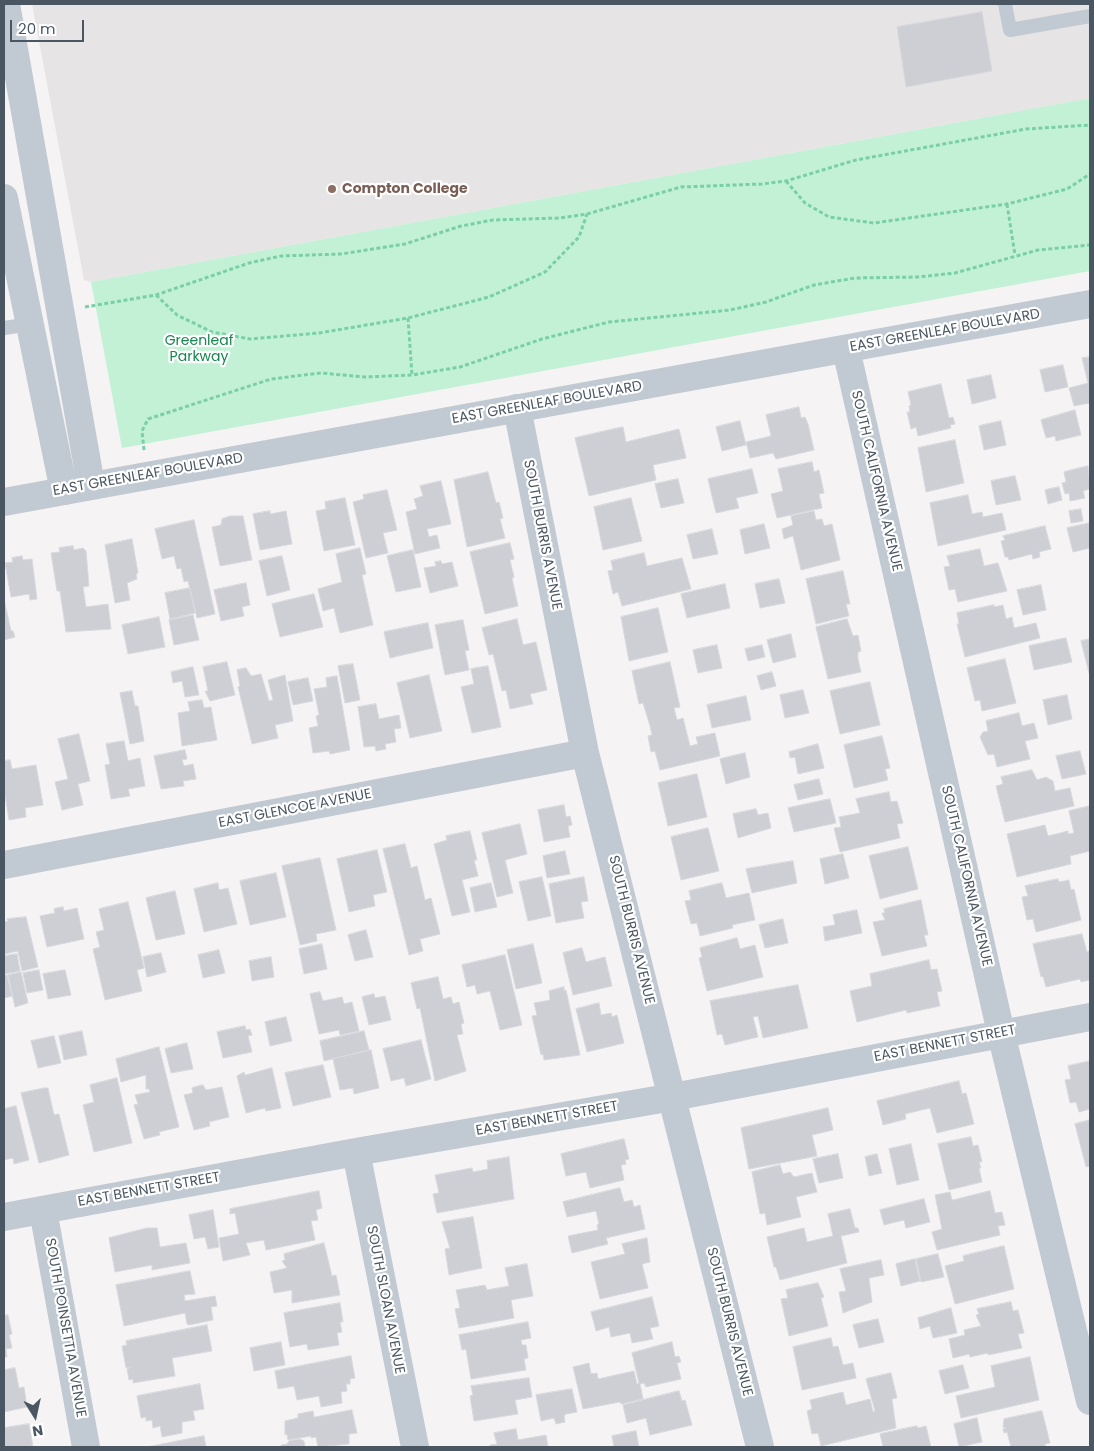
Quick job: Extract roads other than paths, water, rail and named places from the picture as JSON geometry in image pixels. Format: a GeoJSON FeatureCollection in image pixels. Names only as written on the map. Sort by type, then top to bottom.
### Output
{"type":"FeatureCollection","features":[{"type":"Feature","properties":{"kind":"street"},"geometry":{"type":"LineString","coordinates":[[6,4],[91,485]]}},
{"type":"Feature","properties":{"kind":"street"},"geometry":{"type":"LineString","coordinates":[[4,198],[64,491]]}},
{"type":"Feature","properties":{"kind":"street","name":"EAST GREENLEAF BOULEVARD"},"geometry":{"type":"LineString","coordinates":[[4,502],[1090,304]]}},
{"type":"Feature","properties":{"kind":"street","name":"SOUTH CALIFORNIA AVENUE"},"geometry":{"type":"LineString","coordinates":[[846,349],[1001,1033],[1090,1401]]}},
{"type":"Feature","properties":{"kind":"street","name":"SOUTH BURRIS AVENUE"},"geometry":{"type":"LineString","coordinates":[[517,408],[585,753],[674,1097],[760,1447]]}},
{"type":"Feature","properties":{"kind":"street","name":"EAST GLENCOE AVENUE"},"geometry":{"type":"LineString","coordinates":[[4,865],[585,753]]}},
{"type":"Feature","properties":{"kind":"street","name":"EAST BENNETT STREET"},"geometry":{"type":"LineString","coordinates":[[4,1217],[356,1152],[674,1097],[1090,1017]]}},
{"type":"Feature","properties":{"kind":"street","name":"SOUTH SLOAN AVENUE"},"geometry":{"type":"LineString","coordinates":[[356,1152],[414,1447]]}},
{"type":"Feature","properties":{"kind":"street","name":"SOUTH POINSETTIA AVENUE"},"geometry":{"type":"LineString","coordinates":[[43,1210],[86,1447]]}},
{"type":"Feature","properties":{"kind":"lane"},"geometry":{"type":"LineString","coordinates":[[1005,4],[1010,30],[1090,16]]}},
{"type":"Feature","properties":{"kind":"lane"},"geometry":{"type":"LineString","coordinates":[[4,328],[31,324]]}},
{"type":"Feature","properties":{"kind":"place","name":"Compton College"},"geometry":{"type":"Point","coordinates":[332,189]}},
{"type":"Feature","properties":{"kind":"park label","name":"Greenleaf Parkway"},"geometry":{"type":"Point","coordinates":[199,350]}}]}
